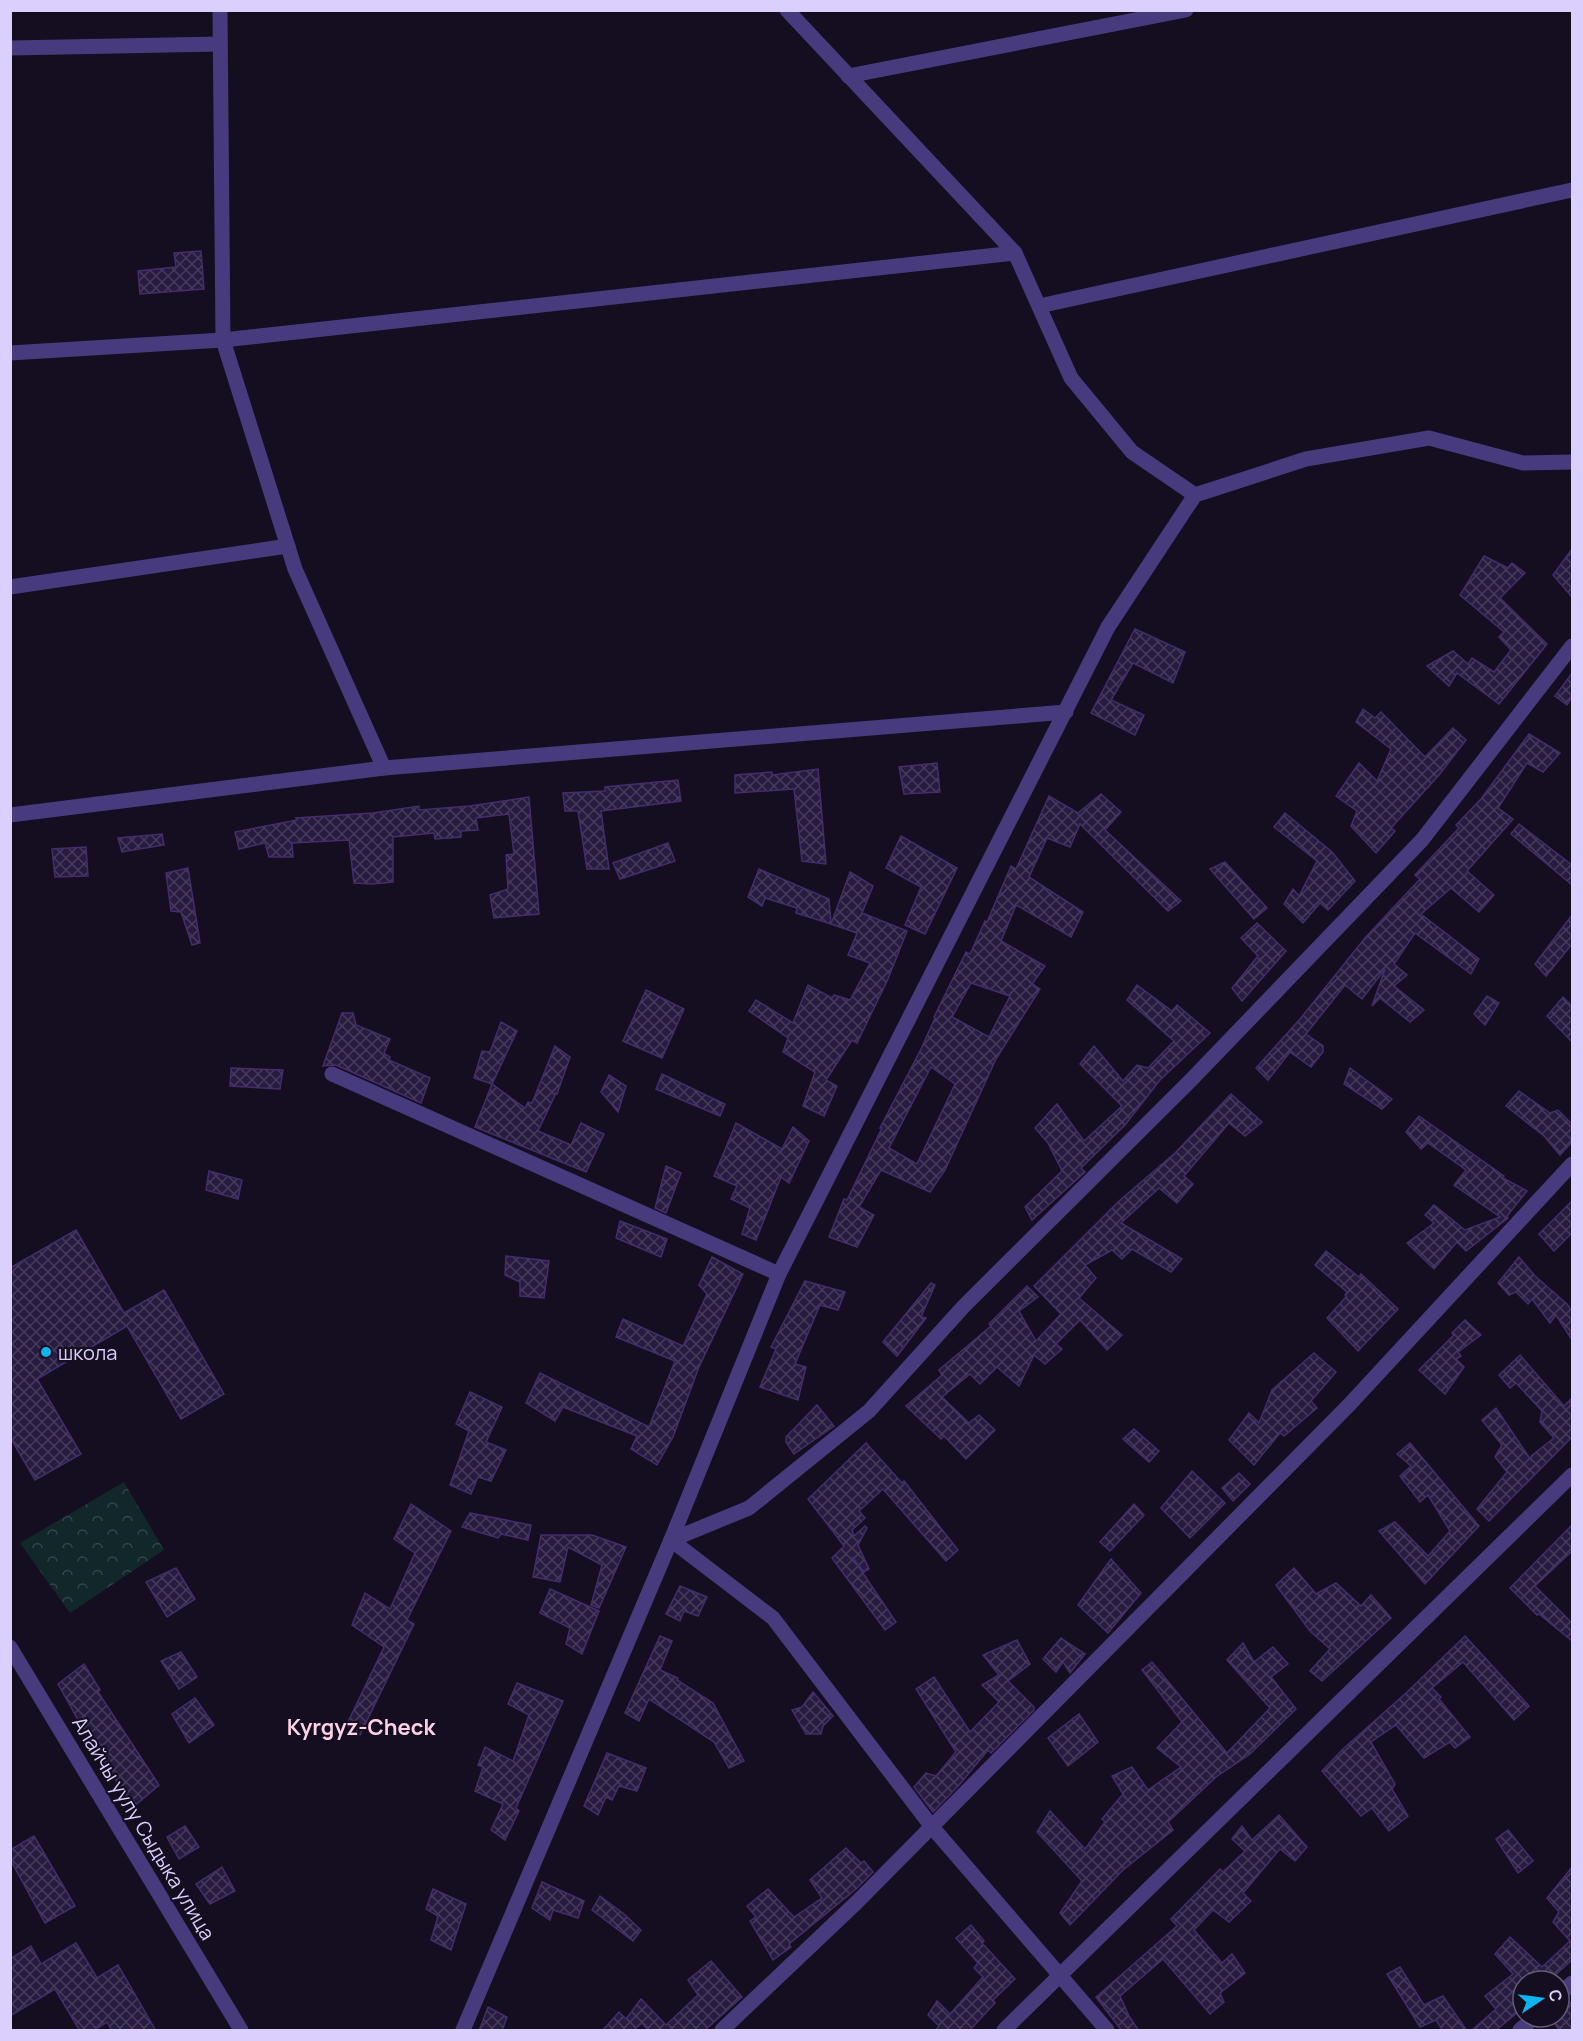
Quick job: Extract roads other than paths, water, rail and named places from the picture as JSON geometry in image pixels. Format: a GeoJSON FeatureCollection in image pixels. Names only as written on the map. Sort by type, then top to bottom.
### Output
{"type":"FeatureCollection","features":[{"type":"Feature","properties":{"kind":"street"},"geometry":{"type":"LineString","coordinates":[[220,10],[223,340],[295,569],[384,768]]}},
{"type":"Feature","properties":{"kind":"street"},"geometry":{"type":"LineString","coordinates":[[787,10],[1015,253],[1071,378],[1132,452],[1196,495]]}},
{"type":"Feature","properties":{"kind":"street"},"geometry":{"type":"LineString","coordinates":[[848,76],[1186,10]]}},
{"type":"Feature","properties":{"kind":"street"},"geometry":{"type":"LineString","coordinates":[[10,48],[220,44]]}},
{"type":"Feature","properties":{"kind":"street"},"geometry":{"type":"LineString","coordinates":[[1039,306],[1572,190]]}},
{"type":"Feature","properties":{"kind":"street"},"geometry":{"type":"LineString","coordinates":[[10,353],[223,340],[1015,253]]}},
{"type":"Feature","properties":{"kind":"street"},"geometry":{"type":"LineString","coordinates":[[463,2031],[671,1540],[779,1274],[1108,627],[1196,495],[1306,459],[1429,438],[1523,463],[1572,462]]}},
{"type":"Feature","properties":{"kind":"street"},"geometry":{"type":"LineString","coordinates":[[10,586],[288,546]]}},
{"type":"Feature","properties":{"kind":"street"},"geometry":{"type":"LineString","coordinates":[[671,1540],[749,1508],[869,1411],[964,1306],[1191,1080],[1422,840],[1572,646]]}},
{"type":"Feature","properties":{"kind":"street"},"geometry":{"type":"LineString","coordinates":[[10,815],[384,768],[1066,712]]}},
{"type":"Feature","properties":{"kind":"street"},"geometry":{"type":"LineString","coordinates":[[332,1074],[779,1274]]}},
{"type":"Feature","properties":{"kind":"street"},"geometry":{"type":"LineString","coordinates":[[722,2031],[932,1827],[1349,1404],[1572,1164]]}},
{"type":"Feature","properties":{"kind":"street"},"geometry":{"type":"LineString","coordinates":[[1004,2031],[1572,1475]]}},
{"type":"Feature","properties":{"kind":"street"},"geometry":{"type":"LineString","coordinates":[[671,1540],[773,1618],[932,1827],[1107,2031]]}},
{"type":"Feature","properties":{"kind":"street","name":"Алайчы уулу Сыдыка улица"},"geometry":{"type":"LineString","coordinates":[[10,1647],[241,2031]]}},
{"type":"Feature","properties":{"kind":"place","name":"школа"},"geometry":{"type":"Point","coordinates":[46,1352]}},
{"type":"Feature","properties":{"kind":"district","name":"Kyrgyz-Check"},"geometry":{"type":"Point","coordinates":[361,1727]}}]}
